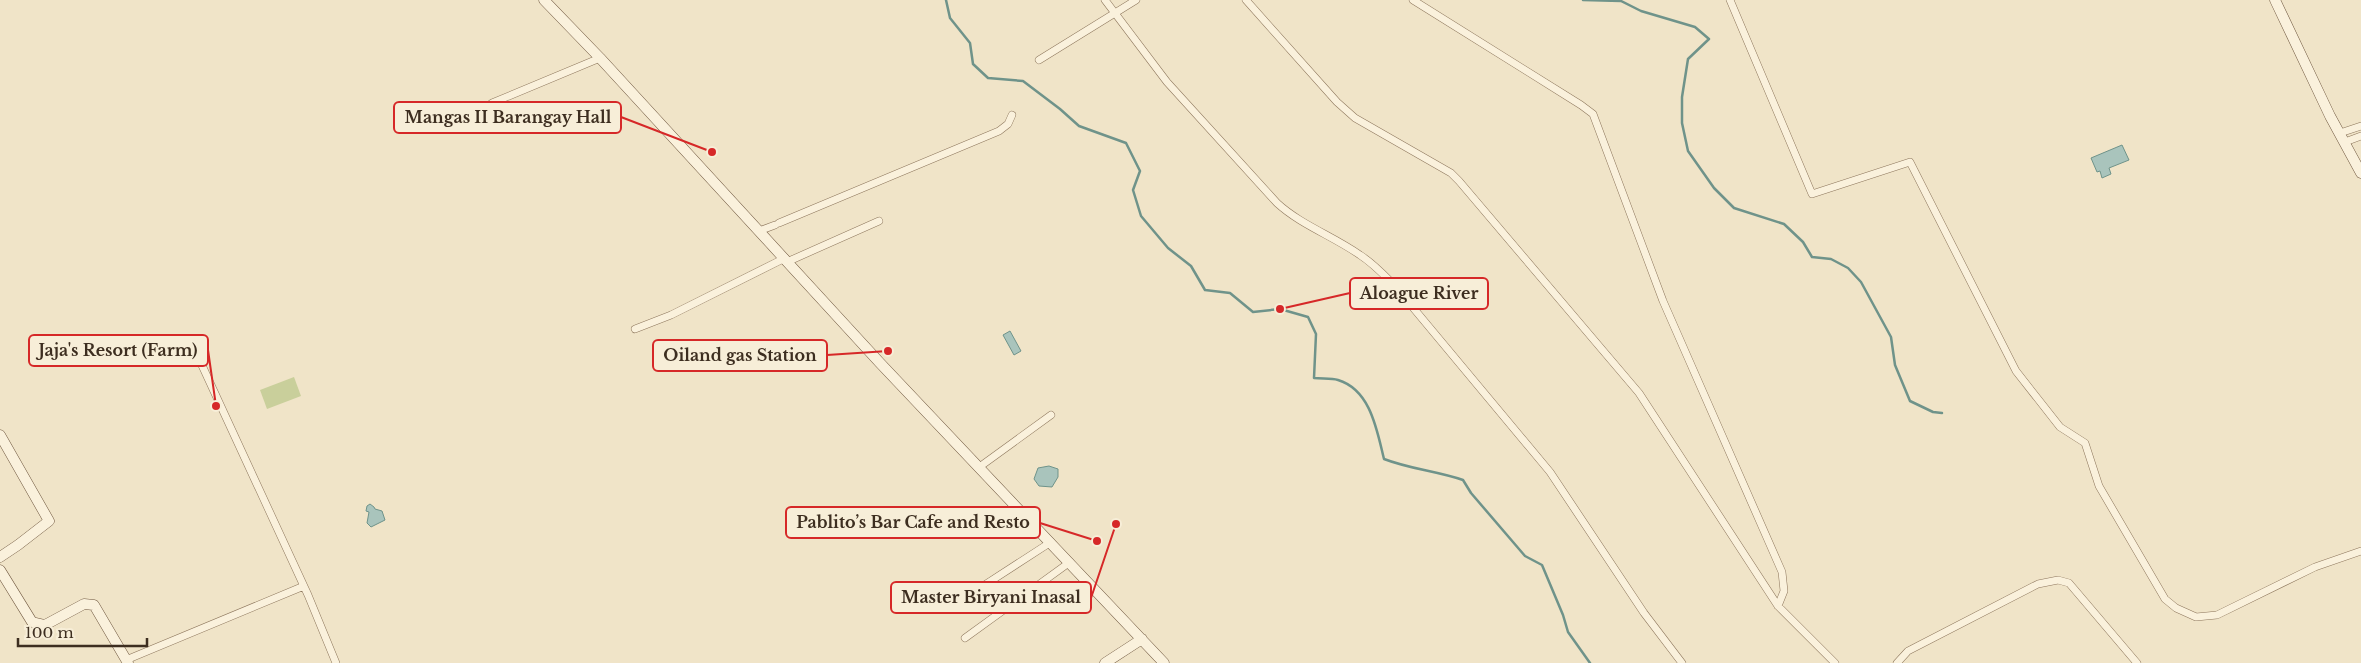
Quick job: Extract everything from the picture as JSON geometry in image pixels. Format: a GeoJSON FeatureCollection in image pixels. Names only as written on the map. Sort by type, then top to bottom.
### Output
{"type":"FeatureCollection","features":[{"type":"Feature","properties":{"kind":"main road"},"geometry":{"type":"LineString","coordinates":[[544,0],[600,58],[978,468],[1051,542],[1164,663]]}},
{"type":"Feature","properties":{"kind":"main road"},"geometry":{"type":"LineString","coordinates":[[2275,0],[2361,173]]}},
{"type":"Feature","properties":{"kind":"main road"},"geometry":{"type":"LineString","coordinates":[[0,435],[49,520],[18,546],[0,557]]}},
{"type":"Feature","properties":{"kind":"main road"},"geometry":{"type":"LineString","coordinates":[[0,570],[32,622],[38,625],[45,625],[84,604],[94,605],[127,661]]}},
{"type":"Feature","properties":{"kind":"main road"},"geometry":{"type":"LineString","coordinates":[[1105,663],[1142,639]]}},
{"type":"Feature","properties":{"kind":"street"},"geometry":{"type":"LineString","coordinates":[[1105,0],[1167,82],[1277,203],[1288,213],[1359,254],[1378,268],[1395,286],[1550,472],[1644,613],[1682,663]]}},
{"type":"Feature","properties":{"kind":"street"},"geometry":{"type":"LineString","coordinates":[[1040,60],[1136,0]]}},
{"type":"Feature","properties":{"kind":"street"},"geometry":{"type":"LineString","coordinates":[[1246,0],[1337,102],[1355,118],[1451,173],[1459,181],[1638,393],[1778,606],[1835,663]]}},
{"type":"Feature","properties":{"kind":"street"},"geometry":{"type":"LineString","coordinates":[[1413,0],[1593,114],[1663,301],[1782,572],[1785,581],[1784,591],[1778,606]]}},
{"type":"Feature","properties":{"kind":"street"},"geometry":{"type":"LineString","coordinates":[[1730,0],[1812,194],[1910,162],[2016,371],[2060,427],[2084,444],[2100,486],[2166,599],[2176,608],[2196,617],[2217,614],[2315,567],[2361,551]]}},
{"type":"Feature","properties":{"kind":"street"},"geometry":{"type":"LineString","coordinates":[[492,103],[600,58]]}},
{"type":"Feature","properties":{"kind":"street"},"geometry":{"type":"LineString","coordinates":[[759,231],[999,131],[1008,124],[1012,115]]}},
{"type":"Feature","properties":{"kind":"street"},"geometry":{"type":"LineString","coordinates":[[2343,137],[2361,126]]}},
{"type":"Feature","properties":{"kind":"street"},"geometry":{"type":"LineString","coordinates":[[2343,137],[2361,136]]}},
{"type":"Feature","properties":{"kind":"street"},"geometry":{"type":"LineString","coordinates":[[635,329],[671,315],[787,260],[879,222]]}},
{"type":"Feature","properties":{"kind":"street"},"geometry":{"type":"LineString","coordinates":[[200,361],[304,586],[336,663]]}},
{"type":"Feature","properties":{"kind":"street"},"geometry":{"type":"LineString","coordinates":[[978,468],[1051,415]]}},
{"type":"Feature","properties":{"kind":"street"},"geometry":{"type":"LineString","coordinates":[[963,599],[1051,542]]}},
{"type":"Feature","properties":{"kind":"street"},"geometry":{"type":"LineString","coordinates":[[965,638],[1070,562]]}},
{"type":"Feature","properties":{"kind":"street"},"geometry":{"type":"LineString","coordinates":[[1897,663],[1908,651],[1930,639],[2038,584],[2058,580],[2069,583],[2137,663]]}},
{"type":"Feature","properties":{"kind":"street"},"geometry":{"type":"LineString","coordinates":[[127,661],[304,586]]}},
{"type":"Feature","properties":{"kind":"green space"},"geometry":{"type":"Polygon","coordinates":[[[294,377],[301,396],[267,409],[260,390],[294,377]]]}},
{"type":"Feature","properties":{"kind":"water"},"geometry":{"type":"Polygon","coordinates":[[[2122,145],[2129,160],[2109,168],[2111,174],[2102,178],[2100,171],[2097,172],[2091,158],[2122,145]]]}},
{"type":"Feature","properties":{"kind":"water"},"geometry":{"type":"Polygon","coordinates":[[[1010,331],[1021,351],[1014,355],[1003,335],[1010,331]]]}},
{"type":"Feature","properties":{"kind":"water"},"geometry":{"type":"Polygon","coordinates":[[[1049,466],[1058,469],[1058,477],[1052,487],[1039,486],[1034,479],[1038,468],[1049,466]]]}},
{"type":"Feature","properties":{"kind":"water"},"geometry":{"type":"Polygon","coordinates":[[[370,504],[375,509],[382,511],[385,520],[371,527],[367,523],[369,512],[366,511],[367,506],[370,504]]]}},
{"type":"Feature","properties":{"kind":"waterway"},"geometry":{"type":"LineString","coordinates":[[946,0],[950,18],[970,43],[973,64],[988,78],[1023,81],[1079,126],[1126,143],[1140,171],[1133,190],[1141,216],[1168,248],[1191,266],[1205,290],[1230,293],[1253,312],[1280,309],[1308,317],[1316,334],[1314,378],[1338,380],[1349,385],[1358,393],[1371,413],[1384,459],[1463,480],[1471,493],[1525,556],[1542,565],[1568,632],[1590,663]]}},
{"type":"Feature","properties":{"kind":"waterway"},"geometry":{"type":"LineString","coordinates":[[1583,0],[1621,1],[1641,11],[1695,27],[1709,39],[1688,59],[1682,97],[1682,123],[1688,151],[1714,188],[1734,208],[1784,224],[1803,242],[1812,257],[1831,259],[1848,268],[1861,282],[1891,337],[1895,365],[1910,401],[1933,412],[1942,413]]}},
{"type":"Feature","properties":{"kind":"place","name":"Mangas II Barangay Hall"},"geometry":{"type":"Point","coordinates":[712,152]}},
{"type":"Feature","properties":{"kind":"place","name":"Aloague River"},"geometry":{"type":"Point","coordinates":[1280,309]}},
{"type":"Feature","properties":{"kind":"place","name":"Oiland gas Station"},"geometry":{"type":"Point","coordinates":[888,351]}},
{"type":"Feature","properties":{"kind":"place","name":"Jaja's Resort (Farm)"},"geometry":{"type":"Point","coordinates":[216,406]}},
{"type":"Feature","properties":{"kind":"place","name":"Master Biryani Inasal"},"geometry":{"type":"Point","coordinates":[1116,524]}},
{"type":"Feature","properties":{"kind":"place","name":"Pablito’s Bar Cafe and Resto"},"geometry":{"type":"Point","coordinates":[1097,541]}}]}
